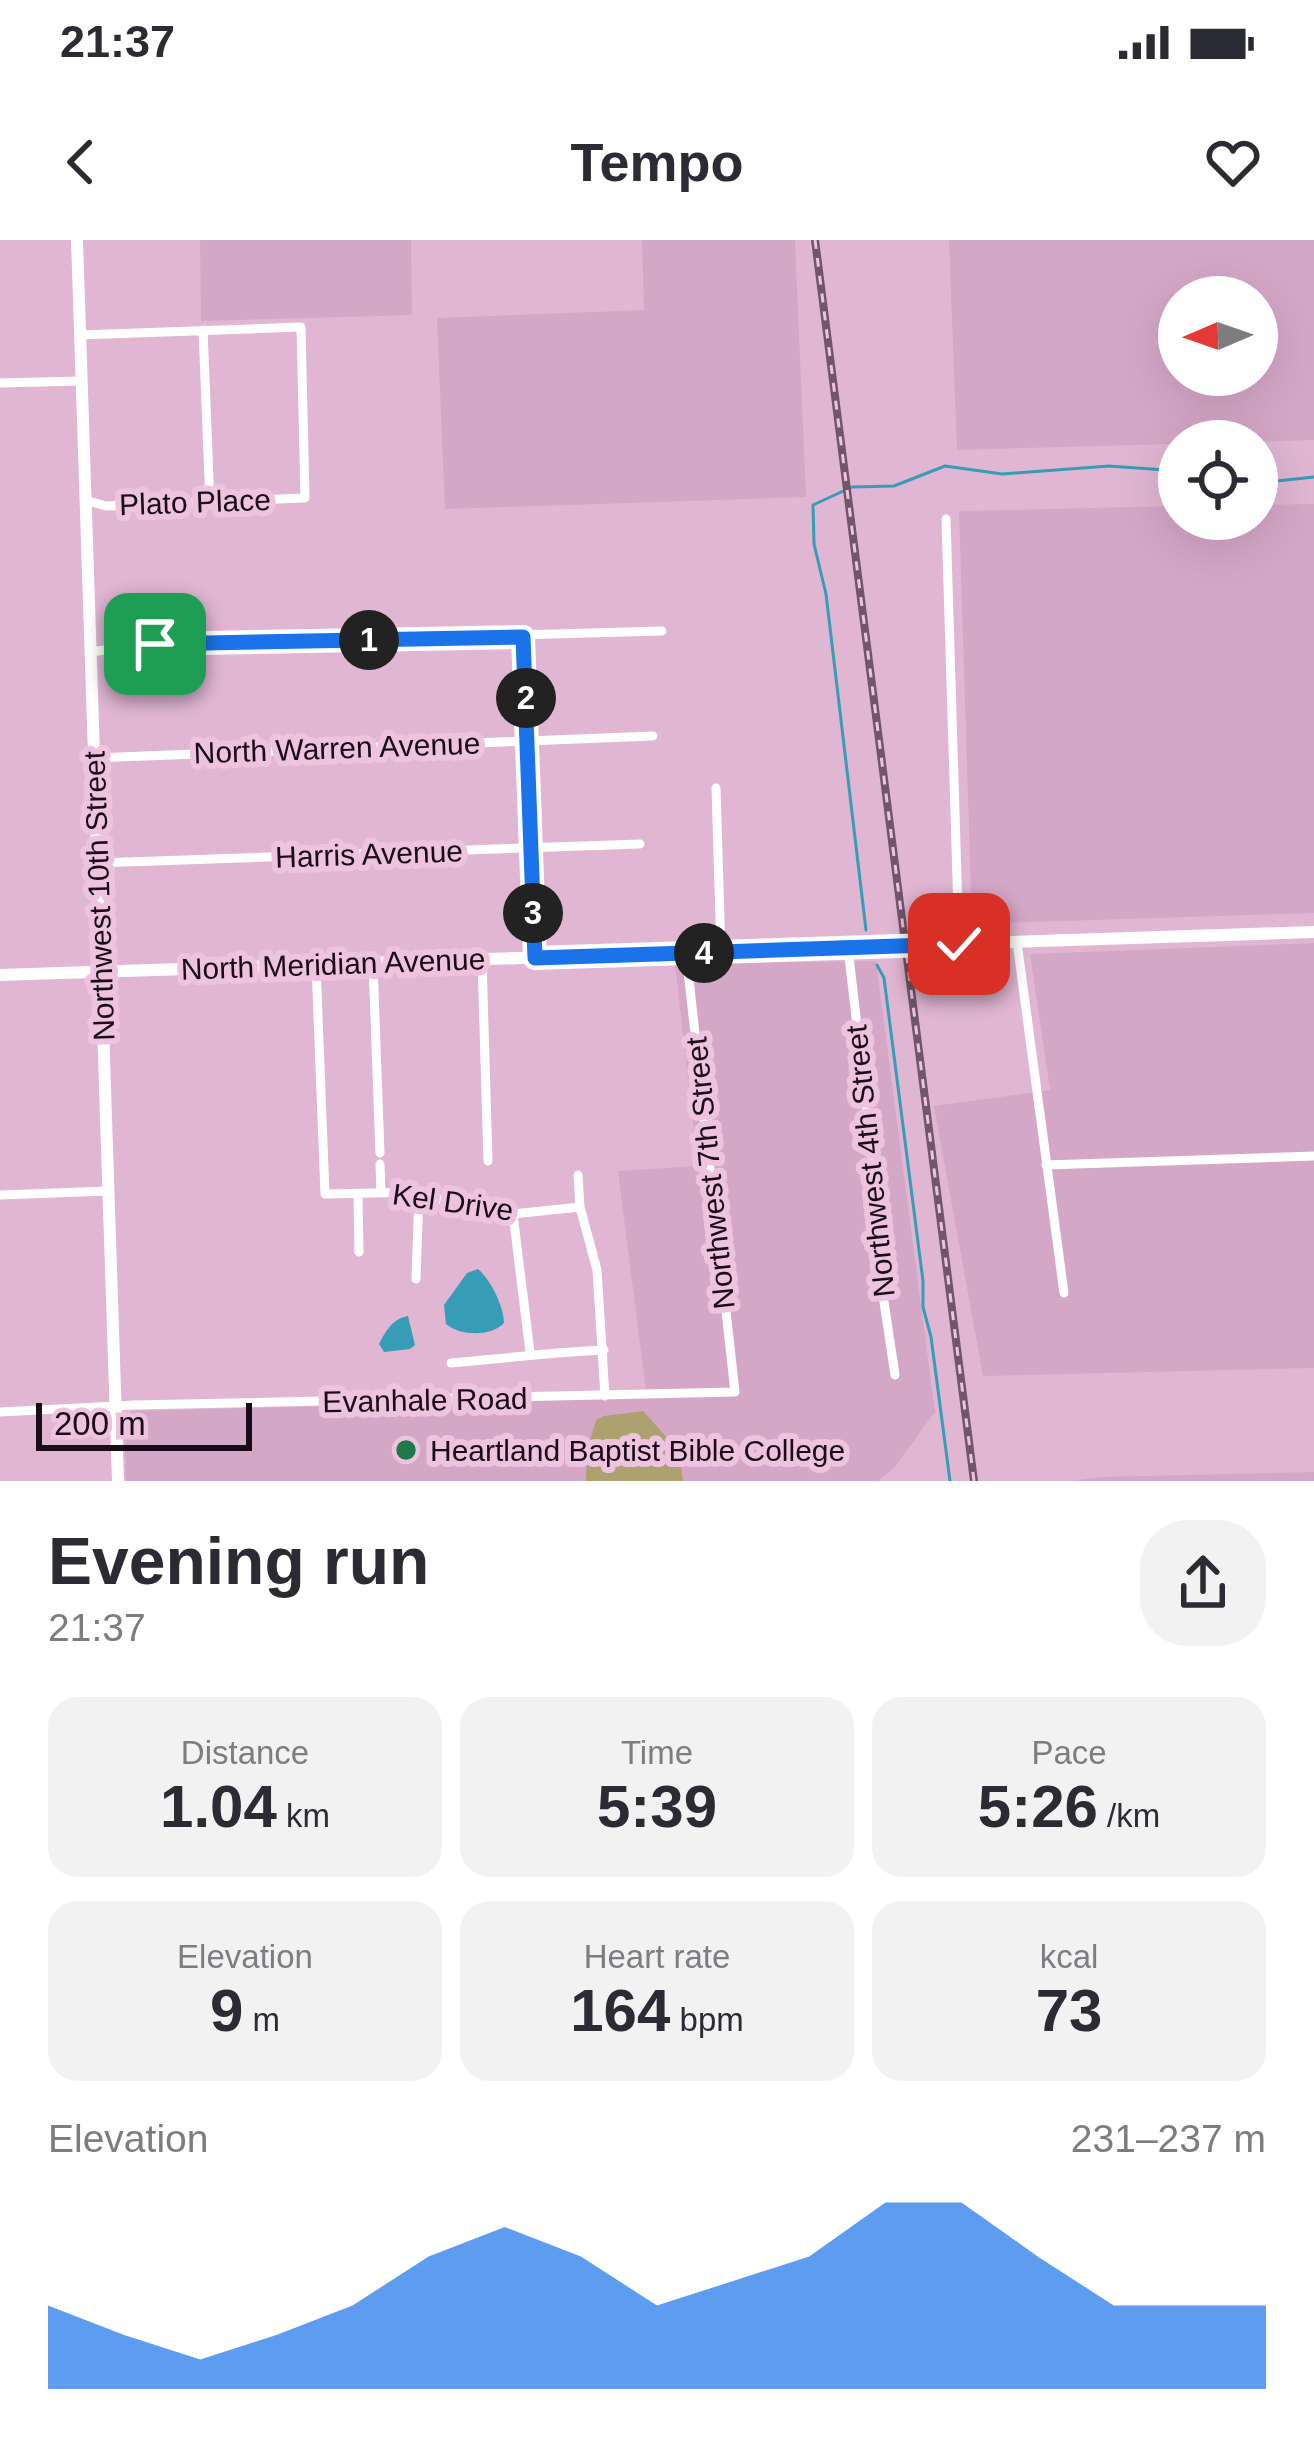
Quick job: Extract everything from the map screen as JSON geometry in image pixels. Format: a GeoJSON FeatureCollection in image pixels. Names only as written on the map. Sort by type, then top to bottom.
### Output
{"type":"FeatureCollection","features":[{"type":"Feature","properties":{"kind":"main road","name":"Northwest 10th Street"},"geometry":{"type":"LineString","coordinates":[[77,240],[118,1481]]}},
{"type":"Feature","properties":{"kind":"main road","name":"North Meridian Avenue"},"geometry":{"type":"LineString","coordinates":[[0,975],[1314,932]]}},
{"type":"Feature","properties":{"kind":"street","name":"Plato Place"},"geometry":{"type":"LineString","coordinates":[[85,500],[106,506],[305,498],[301,327],[203,330]]}},
{"type":"Feature","properties":{"kind":"street"},"geometry":{"type":"LineString","coordinates":[[80,335],[203,330],[211,503]]}},
{"type":"Feature","properties":{"kind":"street"},"geometry":{"type":"LineString","coordinates":[[0,383],[81,381]]}},
{"type":"Feature","properties":{"kind":"street"},"geometry":{"type":"LineString","coordinates":[[946,519],[959,944]]}},
{"type":"Feature","properties":{"kind":"street"},"geometry":{"type":"LineString","coordinates":[[90,652],[180,640],[212,644],[662,631]]}},
{"type":"Feature","properties":{"kind":"street"},"geometry":{"type":"LineString","coordinates":[[523,637],[535,958]]}},
{"type":"Feature","properties":{"kind":"street","name":"North Warren Avenue"},"geometry":{"type":"LineString","coordinates":[[94,758],[653,736]]}},
{"type":"Feature","properties":{"kind":"street"},"geometry":{"type":"LineString","coordinates":[[716,788],[721,952]]}},
{"type":"Feature","properties":{"kind":"street","name":"Harris Avenue"},"geometry":{"type":"LineString","coordinates":[[98,863],[640,844]]}},
{"type":"Feature","properties":{"kind":"street"},"geometry":{"type":"LineString","coordinates":[[1017,942],[1064,1293]]}},
{"type":"Feature","properties":{"kind":"street","name":"Northwest 4th Street"},"geometry":{"type":"LineString","coordinates":[[848,948],[877,1197],[878,1262],[896,1375]]}},
{"type":"Feature","properties":{"kind":"street","name":"Northwest 7th Street"},"geometry":{"type":"LineString","coordinates":[[686,953],[735,1392]]}},
{"type":"Feature","properties":{"kind":"street"},"geometry":{"type":"LineString","coordinates":[[482,960],[488,1161]]}},
{"type":"Feature","properties":{"kind":"street"},"geometry":{"type":"LineString","coordinates":[[373,963],[381,1192]]}},
{"type":"Feature","properties":{"kind":"street","name":"Kel Drive"},"geometry":{"type":"LineString","coordinates":[[316,965],[325,1194],[419,1192],[472,1210],[513,1214],[580,1207]]}},
{"type":"Feature","properties":{"kind":"street"},"geometry":{"type":"LineString","coordinates":[[1046,1165],[1314,1156]]}},
{"type":"Feature","properties":{"kind":"street"},"geometry":{"type":"LineString","coordinates":[[578,1175],[580,1207],[597,1270],[604,1396]]}},
{"type":"Feature","properties":{"kind":"street"},"geometry":{"type":"LineString","coordinates":[[0,1195],[109,1191]]}},
{"type":"Feature","properties":{"kind":"street"},"geometry":{"type":"LineString","coordinates":[[416,1280],[419,1192]]}},
{"type":"Feature","properties":{"kind":"street"},"geometry":{"type":"LineString","coordinates":[[358,1194],[359,1252]]}},
{"type":"Feature","properties":{"kind":"street"},"geometry":{"type":"LineString","coordinates":[[513,1214],[530,1352]]}},
{"type":"Feature","properties":{"kind":"street"},"geometry":{"type":"LineString","coordinates":[[451,1363],[518,1358],[530,1352],[604,1350]]}},
{"type":"Feature","properties":{"kind":"street","name":"Evanhale Road"},"geometry":{"type":"LineString","coordinates":[[0,1412],[735,1392]]}},
{"type":"Feature","properties":{"kind":"shaded area"},"geometry":{"type":"Polygon","coordinates":[[[200,240],[411,240],[412,315],[201,321],[200,240]]]}},
{"type":"Feature","properties":{"kind":"shaded area"},"geometry":{"type":"Polygon","coordinates":[[[642,240],[795,240],[806,497],[445,509],[437,318],[644,310],[642,240]]]}},
{"type":"Feature","properties":{"kind":"shaded area"},"geometry":{"type":"Polygon","coordinates":[[[949,240],[1314,240],[1314,440],[1278,441],[1278,420],[1158,420],[1158,444],[957,450],[949,240]]]}},
{"type":"Feature","properties":{"kind":"shaded area"},"geometry":{"type":"Polygon","coordinates":[[[1314,504],[1314,913],[972,924],[959,511],[1158,506],[1158,540],[1278,540],[1278,505],[1314,504]]]}},
{"type":"Feature","properties":{"kind":"shaded area"},"geometry":{"type":"Polygon","coordinates":[[[1314,943],[1314,1368],[983,1376],[934,1106],[1050,1090],[1030,954],[1314,943]]]}},
{"type":"Feature","properties":{"kind":"shaded area"},"geometry":{"type":"Polygon","coordinates":[[[876,961],[935,1412],[894,1468],[878,1481],[126,1481],[124,1419],[132,1411],[682,1397],[646,1392],[618,1171],[698,1166],[675,964],[876,961]]]}},
{"type":"Feature","properties":{"kind":"shaded area"},"geometry":{"type":"Polygon","coordinates":[[[643,1411],[679,1451],[683,1481],[586,1481],[587,1450],[596,1420],[643,1411]]]}},
{"type":"Feature","properties":{"kind":"shaded area"},"geometry":{"type":"Polygon","coordinates":[[[1314,1472],[1314,1481],[1071,1481],[1101,1477],[1314,1472]]]}},
{"type":"Feature","properties":{"kind":"water"},"geometry":{"type":"Polygon","coordinates":[[[478,1269],[496,1294],[504,1323],[484,1333],[459,1331],[446,1324],[444,1305],[467,1273],[478,1269]]]}},
{"type":"Feature","properties":{"kind":"water"},"geometry":{"type":"Polygon","coordinates":[[[408,1316],[415,1345],[384,1352],[379,1344],[387,1330],[408,1316]]]}},
{"type":"Feature","properties":{"kind":"waterway"},"geometry":{"type":"LineString","coordinates":[[866,930],[826,594],[814,544],[813,505],[852,487],[894,486],[945,466],[1002,474],[1109,466],[1158,470]]}},
{"type":"Feature","properties":{"kind":"waterway"},"geometry":{"type":"LineString","coordinates":[[1278,481],[1314,477]]}},
{"type":"Feature","properties":{"kind":"waterway"},"geometry":{"type":"LineString","coordinates":[[877,965],[884,978],[923,1307],[950,1481]]}},
{"type":"Feature","properties":{"kind":"railway"},"geometry":{"type":"LineString","coordinates":[[815,240],[974,1481]]}},
{"type":"Feature","properties":{"kind":"place","name":"Heartland Baptist Bible College"},"geometry":{"type":"Point","coordinates":[406,1450]}},
{"type":"Feature","properties":{"kind":"route"},"geometry":{"type":"LineString","coordinates":[[155,644],[523,637],[535,958],[959,944]]}}]}
